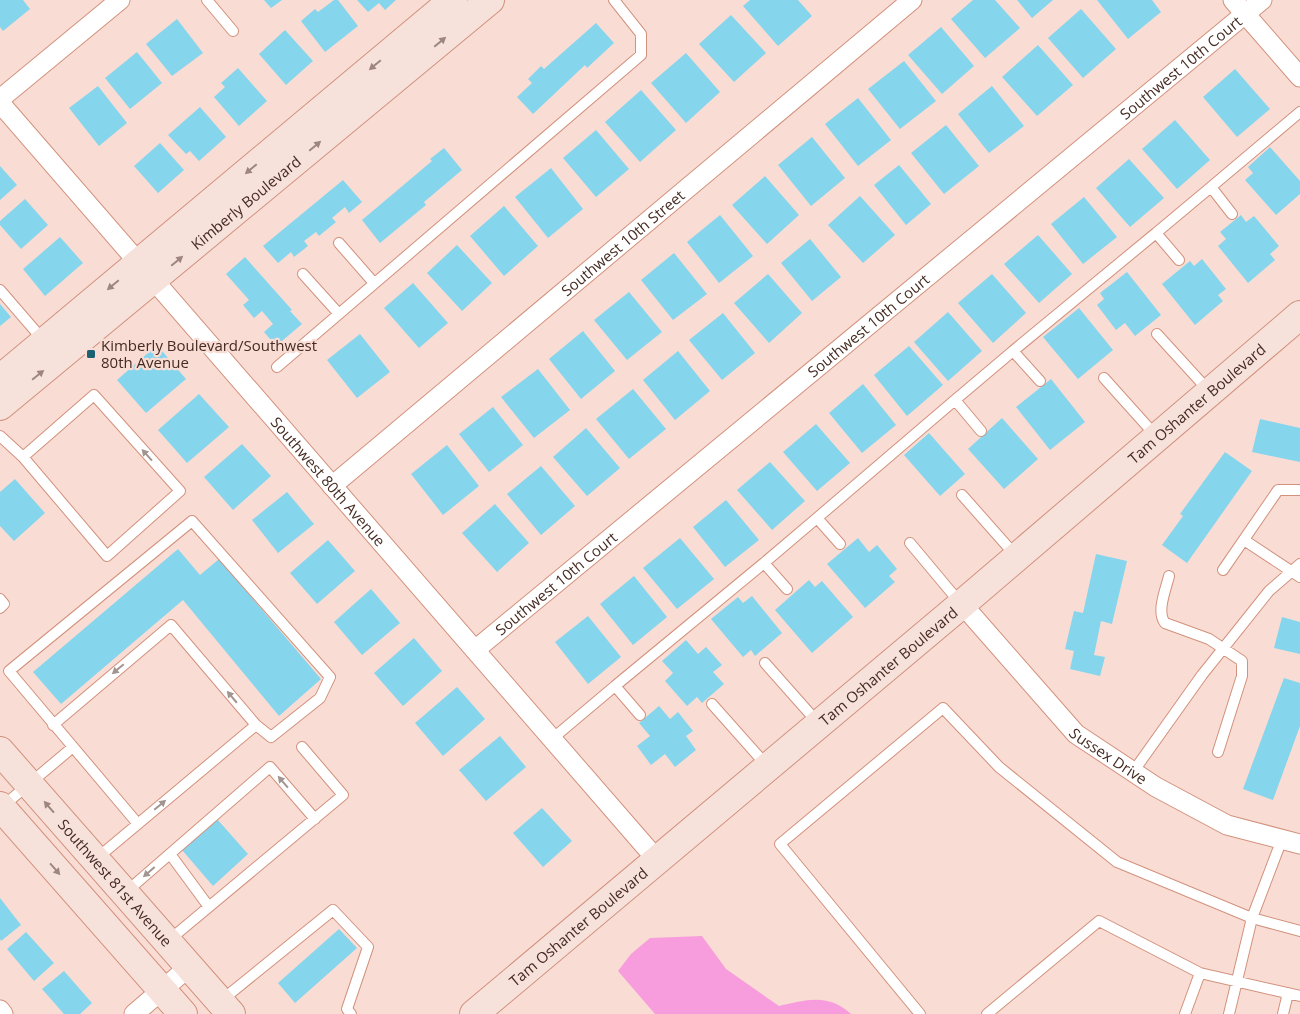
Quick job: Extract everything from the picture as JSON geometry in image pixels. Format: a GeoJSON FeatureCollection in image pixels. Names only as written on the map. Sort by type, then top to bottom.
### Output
{"type":"FeatureCollection","features":[{"type":"Feature","properties":{"kind":"street"},"geometry":{"type":"LineString","coordinates":[[0,99],[120,0]]}},
{"type":"Feature","properties":{"kind":"street","name":"Kimberly Boulevard"},"geometry":{"type":"LineString","coordinates":[[0,406],[146,272],[453,0]]}},
{"type":"Feature","properties":{"kind":"street","name":"Kimberly Boulevard"},"geometry":{"type":"LineString","coordinates":[[0,379],[44,342],[146,272],[490,0]]}},
{"type":"Feature","properties":{"kind":"street","name":"Southwest 10th Street"},"geometry":{"type":"LineString","coordinates":[[332,486],[912,0]]}},
{"type":"Feature","properties":{"kind":"street"},"geometry":{"type":"LineString","coordinates":[[1232,0],[1300,77]]}},
{"type":"Feature","properties":{"kind":"street","name":"Southwest 10th Court"},"geometry":{"type":"LineString","coordinates":[[475,650],[1262,0]]}},
{"type":"Feature","properties":{"kind":"street","name":"Southwest 80th Avenue"},"geometry":{"type":"LineString","coordinates":[[0,103],[658,861]]}},
{"type":"Feature","properties":{"kind":"street","name":"Tam Oshanter Boulevard"},"geometry":{"type":"LineString","coordinates":[[474,1014],[962,604],[1300,315]]}},
{"type":"Feature","properties":{"kind":"street","name":"Sussex Drive"},"geometry":{"type":"LineString","coordinates":[[962,604],[1076,734],[1156,786],[1226,824],[1300,844]]}},
{"type":"Feature","properties":{"kind":"street","name":"Southwest 81st Avenue"},"geometry":{"type":"LineString","coordinates":[[0,751],[226,1008]]}},
{"type":"Feature","properties":{"kind":"street"},"geometry":{"type":"LineString","coordinates":[[1,807],[183,1014]]}},
{"type":"Feature","properties":{"kind":"street"},"geometry":{"type":"LineString","coordinates":[[134,1014],[190,966]]}},
{"type":"Feature","properties":{"kind":"street"},"geometry":{"type":"LineString","coordinates":[[0,1010],[3,1014]]}},
{"type":"Feature","properties":{"kind":"lane"},"geometry":{"type":"LineString","coordinates":[[207,0],[233,31]]}},
{"type":"Feature","properties":{"kind":"lane"},"geometry":{"type":"LineString","coordinates":[[277,367],[641,55],[641,34],[614,0]]}},
{"type":"Feature","properties":{"kind":"lane"},"geometry":{"type":"LineString","coordinates":[[552,739],[1300,112]]}},
{"type":"Feature","properties":{"kind":"lane"},"geometry":{"type":"LineString","coordinates":[[1211,187],[1232,214]]}},
{"type":"Feature","properties":{"kind":"lane"},"geometry":{"type":"LineString","coordinates":[[1156,233],[1179,260]]}},
{"type":"Feature","properties":{"kind":"lane"},"geometry":{"type":"LineString","coordinates":[[339,243],[374,283]]}},
{"type":"Feature","properties":{"kind":"lane"},"geometry":{"type":"LineString","coordinates":[[304,274],[339,314]]}},
{"type":"Feature","properties":{"kind":"lane"},"geometry":{"type":"LineString","coordinates":[[0,290],[44,342]]}},
{"type":"Feature","properties":{"kind":"lane"},"geometry":{"type":"LineString","coordinates":[[1157,334],[1210,392]]}},
{"type":"Feature","properties":{"kind":"lane"},"geometry":{"type":"LineString","coordinates":[[1013,351],[1040,381]]}},
{"type":"Feature","properties":{"kind":"lane"},"geometry":{"type":"LineString","coordinates":[[1104,378],[1157,437]]}},
{"type":"Feature","properties":{"kind":"lane"},"geometry":{"type":"LineString","coordinates":[[0,436],[23,457],[107,556],[180,491],[94,395],[23,457]]}},
{"type":"Feature","properties":{"kind":"lane"},"geometry":{"type":"LineString","coordinates":[[955,400],[981,431]]}},
{"type":"Feature","properties":{"kind":"lane"},"geometry":{"type":"LineString","coordinates":[[1223,570],[1278,490],[1299,490]]}},
{"type":"Feature","properties":{"kind":"lane"},"geometry":{"type":"LineString","coordinates":[[962,495],[1017,557]]}},
{"type":"Feature","properties":{"kind":"lane"},"geometry":{"type":"LineString","coordinates":[[817,518],[840,544]]}},
{"type":"Feature","properties":{"kind":"lane"},"geometry":{"type":"LineString","coordinates":[[53,725],[171,625],[256,725],[271,736],[320,698],[330,677],[192,521],[9,671],[53,725],[138,824]]}},
{"type":"Feature","properties":{"kind":"lane"},"geometry":{"type":"LineString","coordinates":[[1133,772],[1268,590],[1297,571],[1244,540]]}},
{"type":"Feature","properties":{"kind":"lane"},"geometry":{"type":"LineString","coordinates":[[910,543],[962,604]]}},
{"type":"Feature","properties":{"kind":"lane"},"geometry":{"type":"LineString","coordinates":[[764,563],[786,590]]}},
{"type":"Feature","properties":{"kind":"lane"},"geometry":{"type":"LineString","coordinates":[[1169,576],[1161,612],[1165,623],[1209,639],[1242,661],[1242,676],[1218,752]]}},
{"type":"Feature","properties":{"kind":"lane"},"geometry":{"type":"LineString","coordinates":[[0,599],[4,604],[0,608]]}},
{"type":"Feature","properties":{"kind":"lane"},"geometry":{"type":"LineString","coordinates":[[765,663],[820,724]]}},
{"type":"Feature","properties":{"kind":"lane"},"geometry":{"type":"LineString","coordinates":[[615,686],[640,715]]}},
{"type":"Feature","properties":{"kind":"lane"},"geometry":{"type":"LineString","coordinates":[[712,704],[768,768]]}},
{"type":"Feature","properties":{"kind":"lane"},"geometry":{"type":"LineString","coordinates":[[920,1014],[780,844],[943,708],[998,767],[1117,862],[1252,918],[1300,931]]}},
{"type":"Feature","properties":{"kind":"lane"},"geometry":{"type":"LineString","coordinates":[[96,859],[256,725]]}},
{"type":"Feature","properties":{"kind":"lane"},"geometry":{"type":"LineString","coordinates":[[168,941],[343,795],[302,746]]}},
{"type":"Feature","properties":{"kind":"lane"},"geometry":{"type":"LineString","coordinates":[[1,807],[73,747]]}},
{"type":"Feature","properties":{"kind":"lane"},"geometry":{"type":"LineString","coordinates":[[125,893],[270,767],[315,819]]}},
{"type":"Feature","properties":{"kind":"lane"},"geometry":{"type":"LineString","coordinates":[[1229,1014],[1252,918],[1282,839]]}},
{"type":"Feature","properties":{"kind":"lane"},"geometry":{"type":"LineString","coordinates":[[170,854],[209,907]]}},
{"type":"Feature","properties":{"kind":"lane"},"geometry":{"type":"LineString","coordinates":[[226,1008],[333,910],[368,948],[346,1012]]}},
{"type":"Feature","properties":{"kind":"lane"},"geometry":{"type":"LineString","coordinates":[[987,1014],[1099,921],[1200,973],[1300,996]]}},
{"type":"Feature","properties":{"kind":"lane"},"geometry":{"type":"LineString","coordinates":[[1185,1014],[1200,973]]}},
{"type":"Feature","properties":{"kind":"lane"},"geometry":{"type":"LineString","coordinates":[[1283,1014],[1288,993]]}},
{"type":"Feature","properties":{"kind":"shaded area"},"geometry":{"type":"Polygon","coordinates":[[[702,936],[726,969],[779,1006],[808,1000],[825,1001],[842,1007],[851,1014],[655,1014],[618,971],[631,954],[650,938],[702,936]]]}},
{"type":"Feature","properties":{"kind":"building"},"geometry":{"type":"Polygon","coordinates":[[[0,0],[23,0],[30,9],[3,31],[0,27],[0,0]]]}},
{"type":"Feature","properties":{"kind":"building"},"geometry":{"type":"Polygon","coordinates":[[[264,0],[282,0],[271,8],[264,0]]]}},
{"type":"Feature","properties":{"kind":"building"},"geometry":{"type":"Polygon","coordinates":[[[334,0],[338,0],[358,26],[325,52],[301,21],[315,9],[318,12],[334,0]]]}},
{"type":"Feature","properties":{"kind":"building"},"geometry":{"type":"Polygon","coordinates":[[[357,0],[396,0],[385,10],[379,3],[368,12],[357,0]]]}},
{"type":"Feature","properties":{"kind":"building"},"geometry":{"type":"Polygon","coordinates":[[[750,0],[798,0],[812,16],[778,46],[743,6],[750,0]]]}},
{"type":"Feature","properties":{"kind":"building"},"geometry":{"type":"Polygon","coordinates":[[[973,0],[995,0],[1020,28],[985,58],[951,19],[973,0]]]}},
{"type":"Feature","properties":{"kind":"building"},"geometry":{"type":"Polygon","coordinates":[[[1017,0],[1053,0],[1032,18],[1017,0]]]}},
{"type":"Feature","properties":{"kind":"building"},"geometry":{"type":"Polygon","coordinates":[[[1097,0],[1152,0],[1161,12],[1128,39],[1097,0]]]}},
{"type":"Feature","properties":{"kind":"building"},"geometry":{"type":"Polygon","coordinates":[[[1081,9],[1116,49],[1083,78],[1048,38],[1081,9]]]}},
{"type":"Feature","properties":{"kind":"building"},"geometry":{"type":"Polygon","coordinates":[[[731,15],[766,53],[734,82],[699,44],[731,15]]]}},
{"type":"Feature","properties":{"kind":"building"},"geometry":{"type":"Polygon","coordinates":[[[177,19],[203,53],[172,76],[146,44],[177,19]]]}},
{"type":"Feature","properties":{"kind":"building"},"geometry":{"type":"Polygon","coordinates":[[[596,23],[614,43],[587,68],[585,65],[533,114],[517,97],[532,83],[528,79],[541,66],[544,69],[596,23]]]}},
{"type":"Feature","properties":{"kind":"building"},"geometry":{"type":"Polygon","coordinates":[[[941,27],[974,66],[942,94],[908,55],[941,27]]]}},
{"type":"Feature","properties":{"kind":"building"},"geometry":{"type":"Polygon","coordinates":[[[285,30],[313,61],[286,85],[259,54],[285,30]]]}},
{"type":"Feature","properties":{"kind":"building"},"geometry":{"type":"Polygon","coordinates":[[[1038,45],[1073,85],[1037,116],[1002,77],[1038,45]]]}},
{"type":"Feature","properties":{"kind":"building"},"geometry":{"type":"Polygon","coordinates":[[[137,52],[162,83],[130,109],[105,78],[137,52]]]}},
{"type":"Feature","properties":{"kind":"building"},"geometry":{"type":"Polygon","coordinates":[[[686,53],[720,92],[686,123],[651,83],[686,53]]]}},
{"type":"Feature","properties":{"kind":"building"},"geometry":{"type":"Polygon","coordinates":[[[904,61],[936,101],[900,129],[868,89],[904,61]]]}},
{"type":"Feature","properties":{"kind":"building"},"geometry":{"type":"Polygon","coordinates":[[[238,68],[267,101],[239,126],[214,97],[225,87],[221,83],[238,68]]]}},
{"type":"Feature","properties":{"kind":"building"},"geometry":{"type":"Polygon","coordinates":[[[1235,69],[1270,109],[1237,137],[1203,97],[1235,69]]]}},
{"type":"Feature","properties":{"kind":"building"},"geometry":{"type":"Polygon","coordinates":[[[98,86],[127,123],[99,146],[69,108],[98,86]]]}},
{"type":"Feature","properties":{"kind":"building"},"geometry":{"type":"Polygon","coordinates":[[[992,86],[1024,126],[989,153],[958,114],[992,86]]]}},
{"type":"Feature","properties":{"kind":"building"},"geometry":{"type":"Polygon","coordinates":[[[641,90],[676,130],[640,162],[605,122],[641,90]]]}},
{"type":"Feature","properties":{"kind":"building"},"geometry":{"type":"Polygon","coordinates":[[[858,98],[891,140],[858,166],[825,124],[858,98]]]}},
{"type":"Feature","properties":{"kind":"building"},"geometry":{"type":"Polygon","coordinates":[[[200,107],[226,137],[199,161],[190,151],[186,154],[168,135],[200,107]]]}},
{"type":"Feature","properties":{"kind":"building"},"geometry":{"type":"Polygon","coordinates":[[[1175,120],[1210,160],[1177,189],[1142,149],[1175,120]]]}},
{"type":"Feature","properties":{"kind":"building"},"geometry":{"type":"Polygon","coordinates":[[[946,125],[979,166],[944,194],[911,153],[946,125]]]}},
{"type":"Feature","properties":{"kind":"building"},"geometry":{"type":"Polygon","coordinates":[[[596,130],[629,169],[596,197],[563,158],[596,130]]]}},
{"type":"Feature","properties":{"kind":"building"},"geometry":{"type":"Polygon","coordinates":[[[812,137],[845,178],[811,206],[778,165],[812,137]]]}},
{"type":"Feature","properties":{"kind":"building"},"geometry":{"type":"Polygon","coordinates":[[[160,143],[184,170],[158,193],[134,166],[160,143]]]}},
{"type":"Feature","properties":{"kind":"building"},"geometry":{"type":"Polygon","coordinates":[[[1270,147],[1300,181],[1300,194],[1276,215],[1245,180],[1253,173],[1248,167],[1270,147]]]}},
{"type":"Feature","properties":{"kind":"building"},"geometry":{"type":"Polygon","coordinates":[[[444,148],[462,170],[424,202],[426,205],[380,243],[362,220],[432,161],[430,159],[444,148]]]}},
{"type":"Feature","properties":{"kind":"building"},"geometry":{"type":"Polygon","coordinates":[[[1129,159],[1164,198],[1130,227],[1096,188],[1129,159]]]}},
{"type":"Feature","properties":{"kind":"building"},"geometry":{"type":"Polygon","coordinates":[[[899,165],[931,204],[906,225],[874,185],[899,165]]]}},
{"type":"Feature","properties":{"kind":"building"},"geometry":{"type":"Polygon","coordinates":[[[0,166],[17,185],[0,200],[0,166]]]}},
{"type":"Feature","properties":{"kind":"building"},"geometry":{"type":"Polygon","coordinates":[[[551,168],[583,209],[548,238],[515,197],[551,168]]]}},
{"type":"Feature","properties":{"kind":"building"},"geometry":{"type":"Polygon","coordinates":[[[765,176],[799,215],[767,244],[732,205],[765,176]]]}},
{"type":"Feature","properties":{"kind":"building"},"geometry":{"type":"Polygon","coordinates":[[[343,180],[362,202],[349,213],[345,207],[332,218],[336,222],[319,236],[316,232],[304,241],[308,246],[294,257],[291,252],[278,263],[263,246],[343,180]]]}},
{"type":"Feature","properties":{"kind":"building"},"geometry":{"type":"Polygon","coordinates":[[[860,196],[895,235],[863,263],[828,225],[860,196]]]}},
{"type":"Feature","properties":{"kind":"building"},"geometry":{"type":"Polygon","coordinates":[[[1084,197],[1117,237],[1083,264],[1051,224],[1084,197]]]}},
{"type":"Feature","properties":{"kind":"building"},"geometry":{"type":"Polygon","coordinates":[[[25,199],[48,225],[21,249],[0,225],[0,221],[25,199]]]}},
{"type":"Feature","properties":{"kind":"building"},"geometry":{"type":"Polygon","coordinates":[[[504,206],[538,246],[504,276],[470,236],[504,206]]]}},
{"type":"Feature","properties":{"kind":"building"},"geometry":{"type":"Polygon","coordinates":[[[720,215],[753,256],[719,283],[687,242],[720,215]]]}},
{"type":"Feature","properties":{"kind":"building"},"geometry":{"type":"Polygon","coordinates":[[[1241,215],[1246,222],[1254,216],[1279,246],[1270,254],[1275,260],[1248,283],[1218,246],[1226,239],[1220,232],[1241,215]]]}},
{"type":"Feature","properties":{"kind":"building"},"geometry":{"type":"Polygon","coordinates":[[[1038,235],[1072,274],[1039,303],[1004,264],[1038,235]]]}},
{"type":"Feature","properties":{"kind":"building"},"geometry":{"type":"Polygon","coordinates":[[[60,237],[83,263],[45,296],[23,269],[60,237]]]}},
{"type":"Feature","properties":{"kind":"building"},"geometry":{"type":"Polygon","coordinates":[[[810,239],[841,277],[812,301],[781,263],[810,239]]]}},
{"type":"Feature","properties":{"kind":"building"},"geometry":{"type":"Polygon","coordinates":[[[457,245],[492,283],[462,311],[427,273],[457,245]]]}},
{"type":"Feature","properties":{"kind":"building"},"geometry":{"type":"Polygon","coordinates":[[[674,253],[707,294],[673,320],[641,280],[674,253]]]}},
{"type":"Feature","properties":{"kind":"building"},"geometry":{"type":"Polygon","coordinates":[[[245,257],[302,324],[276,346],[264,332],[273,324],[262,311],[254,318],[243,305],[249,300],[226,274],[245,257]]]}},
{"type":"Feature","properties":{"kind":"building"},"geometry":{"type":"Polygon","coordinates":[[[1202,259],[1226,289],[1218,295],[1223,301],[1195,325],[1162,284],[1190,261],[1194,266],[1202,259]]]}},
{"type":"Feature","properties":{"kind":"building"},"geometry":{"type":"Polygon","coordinates":[[[1127,272],[1161,315],[1135,336],[1125,323],[1116,330],[1097,305],[1104,299],[1100,293],[1127,272]]]}},
{"type":"Feature","properties":{"kind":"building"},"geometry":{"type":"Polygon","coordinates":[[[768,274],[802,313],[769,343],[734,303],[768,274]]]}},
{"type":"Feature","properties":{"kind":"building"},"geometry":{"type":"Polygon","coordinates":[[[992,274],[1026,313],[993,343],[958,303],[992,274]]]}},
{"type":"Feature","properties":{"kind":"building"},"geometry":{"type":"Polygon","coordinates":[[[413,283],[448,323],[419,348],[384,308],[413,283]]]}},
{"type":"Feature","properties":{"kind":"building"},"geometry":{"type":"Polygon","coordinates":[[[629,292],[662,332],[627,360],[594,320],[629,292]]]}},
{"type":"Feature","properties":{"kind":"building"},"geometry":{"type":"Polygon","coordinates":[[[0,304],[11,317],[0,326],[0,304]]]}},
{"type":"Feature","properties":{"kind":"building"},"geometry":{"type":"Polygon","coordinates":[[[1079,308],[1113,350],[1078,379],[1043,337],[1079,308]]]}},
{"type":"Feature","properties":{"kind":"building"},"geometry":{"type":"Polygon","coordinates":[[[948,312],[982,351],[948,381],[914,342],[948,312]]]}},
{"type":"Feature","properties":{"kind":"building"},"geometry":{"type":"Polygon","coordinates":[[[723,313],[755,353],[722,380],[689,340],[723,313]]]}},
{"type":"Feature","properties":{"kind":"building"},"geometry":{"type":"Polygon","coordinates":[[[583,331],[615,371],[581,399],[549,359],[583,331]]]}},
{"type":"Feature","properties":{"kind":"building"},"geometry":{"type":"Polygon","coordinates":[[[360,334],[390,372],[357,398],[327,360],[360,334]]]}},
{"type":"Feature","properties":{"kind":"building"},"geometry":{"type":"Polygon","coordinates":[[[157,345],[186,379],[146,413],[117,380],[157,345]]]}},
{"type":"Feature","properties":{"kind":"building"},"geometry":{"type":"Polygon","coordinates":[[[909,346],[943,385],[907,416],[874,375],[909,346]]]}},
{"type":"Feature","properties":{"kind":"building"},"geometry":{"type":"Polygon","coordinates":[[[678,351],[710,391],[675,420],[643,380],[678,351]]]}},
{"type":"Feature","properties":{"kind":"building"},"geometry":{"type":"Polygon","coordinates":[[[538,369],[570,410],[534,438],[501,397],[538,369]]]}},
{"type":"Feature","properties":{"kind":"building"},"geometry":{"type":"Polygon","coordinates":[[[1051,379],[1085,422],[1050,450],[1016,407],[1051,379]]]}},
{"type":"Feature","properties":{"kind":"building"},"geometry":{"type":"Polygon","coordinates":[[[863,384],[896,425],[862,453],[829,413],[863,384]]]}},
{"type":"Feature","properties":{"kind":"building"},"geometry":{"type":"Polygon","coordinates":[[[633,389],[666,429],[629,459],[596,419],[633,389]]]}},
{"type":"Feature","properties":{"kind":"building"},"geometry":{"type":"Polygon","coordinates":[[[199,394],[229,427],[187,463],[158,430],[199,394]]]}},
{"type":"Feature","properties":{"kind":"building"},"geometry":{"type":"Polygon","coordinates":[[[493,407],[523,445],[489,472],[459,434],[493,407]]]}},
{"type":"Feature","properties":{"kind":"building"},"geometry":{"type":"Polygon","coordinates":[[[1002,418],[1038,459],[1004,489],[968,449],[1002,418]]]}},
{"type":"Feature","properties":{"kind":"building"},"geometry":{"type":"Polygon","coordinates":[[[1260,419],[1300,428],[1300,462],[1252,452],[1260,419]]]}},
{"type":"Feature","properties":{"kind":"building"},"geometry":{"type":"Polygon","coordinates":[[[816,424],[850,463],[817,491],[783,452],[816,424]]]}},
{"type":"Feature","properties":{"kind":"building"},"geometry":{"type":"Polygon","coordinates":[[[586,428],[620,468],[587,496],[553,457],[586,428]]]}},
{"type":"Feature","properties":{"kind":"building"},"geometry":{"type":"Polygon","coordinates":[[[929,433],[965,474],[940,496],[904,455],[929,433]]]}},
{"type":"Feature","properties":{"kind":"building"},"geometry":{"type":"Polygon","coordinates":[[[242,444],[271,476],[233,510],[204,477],[242,444]]]}},
{"type":"Feature","properties":{"kind":"building"},"geometry":{"type":"Polygon","coordinates":[[[447,445],[479,486],[443,515],[411,474],[447,445]]]}},
{"type":"Feature","properties":{"kind":"building"},"geometry":{"type":"Polygon","coordinates":[[[1225,452],[1252,471],[1187,563],[1162,545],[1183,516],[1180,514],[1225,452]]]}},
{"type":"Feature","properties":{"kind":"building"},"geometry":{"type":"Polygon","coordinates":[[[770,462],[805,501],[772,530],[737,490],[770,462]]]}},
{"type":"Feature","properties":{"kind":"building"},"geometry":{"type":"Polygon","coordinates":[[[541,466],[575,506],[541,535],[507,494],[541,466]]]}},
{"type":"Feature","properties":{"kind":"building"},"geometry":{"type":"Polygon","coordinates":[[[15,479],[45,513],[14,541],[0,526],[0,492],[15,479]]]}},
{"type":"Feature","properties":{"kind":"building"},"geometry":{"type":"Polygon","coordinates":[[[287,492],[314,524],[278,553],[252,520],[287,492]]]}},
{"type":"Feature","properties":{"kind":"building"},"geometry":{"type":"Polygon","coordinates":[[[726,500],[759,540],[725,567],[693,527],[726,500]]]}},
{"type":"Feature","properties":{"kind":"building"},"geometry":{"type":"Polygon","coordinates":[[[495,504],[529,543],[497,572],[462,533],[495,504]]]}},
{"type":"Feature","properties":{"kind":"building"},"geometry":{"type":"Polygon","coordinates":[[[680,538],[714,579],[677,609],[643,568],[680,538]]]}},
{"type":"Feature","properties":{"kind":"building"},"geometry":{"type":"Polygon","coordinates":[[[858,538],[869,552],[877,545],[897,569],[889,576],[895,582],[865,608],[827,564],[858,538]]]}},
{"type":"Feature","properties":{"kind":"building"},"geometry":{"type":"Polygon","coordinates":[[[328,540],[355,571],[317,604],[290,573],[328,540]]]}},
{"type":"Feature","properties":{"kind":"building"},"geometry":{"type":"Polygon","coordinates":[[[178,549],[200,575],[219,559],[321,679],[279,716],[183,600],[61,704],[33,672],[178,549]]]}},
{"type":"Feature","properties":{"kind":"building"},"geometry":{"type":"Polygon","coordinates":[[[1096,554],[1127,561],[1112,624],[1101,621],[1094,655],[1105,657],[1100,676],[1070,669],[1074,651],[1065,649],[1074,611],[1083,613],[1096,554]]]}},
{"type":"Feature","properties":{"kind":"building"},"geometry":{"type":"Polygon","coordinates":[[[634,576],[667,617],[633,645],[600,604],[634,576]]]}},
{"type":"Feature","properties":{"kind":"building"},"geometry":{"type":"Polygon","coordinates":[[[809,580],[815,587],[822,581],[853,617],[812,653],[775,610],[809,580]]]}},
{"type":"Feature","properties":{"kind":"building"},"geometry":{"type":"Polygon","coordinates":[[[371,589],[400,623],[362,655],[334,622],[371,589]]]}},
{"type":"Feature","properties":{"kind":"building"},"geometry":{"type":"Polygon","coordinates":[[[752,596],[782,633],[755,656],[751,650],[743,657],[711,619],[738,597],[743,603],[752,596]]]}},
{"type":"Feature","properties":{"kind":"building"},"geometry":{"type":"Polygon","coordinates":[[[588,616],[621,657],[588,684],[555,642],[588,616]]]}},
{"type":"Feature","properties":{"kind":"building"},"geometry":{"type":"Polygon","coordinates":[[[1282,617],[1300,622],[1300,654],[1274,648],[1282,617]]]}},
{"type":"Feature","properties":{"kind":"building"},"geometry":{"type":"Polygon","coordinates":[[[414,638],[442,671],[403,706],[374,673],[414,638]]]}},
{"type":"Feature","properties":{"kind":"building"},"geometry":{"type":"Polygon","coordinates":[[[686,640],[698,654],[706,647],[722,665],[713,672],[724,684],[702,703],[697,697],[687,706],[665,681],[673,673],[662,661],[686,640]]]}},
{"type":"Feature","properties":{"kind":"building"},"geometry":{"type":"Polygon","coordinates":[[[1284,678],[1300,683],[1300,726],[1273,800],[1243,789],[1284,678]]]}},
{"type":"Feature","properties":{"kind":"building"},"geometry":{"type":"Polygon","coordinates":[[[457,687],[485,719],[443,756],[415,723],[457,687]]]}},
{"type":"Feature","properties":{"kind":"building"},"geometry":{"type":"Polygon","coordinates":[[[659,706],[670,719],[678,712],[693,731],[686,736],[696,750],[675,767],[665,754],[651,765],[637,746],[650,736],[639,723],[659,706]]]}},
{"type":"Feature","properties":{"kind":"building"},"geometry":{"type":"Polygon","coordinates":[[[500,736],[526,767],[486,801],[459,770],[500,736]]]}},
{"type":"Feature","properties":{"kind":"building"},"geometry":{"type":"Polygon","coordinates":[[[542,808],[572,841],[543,867],[513,833],[542,808]]]}},
{"type":"Feature","properties":{"kind":"building"},"geometry":{"type":"Polygon","coordinates":[[[217,819],[248,854],[213,886],[182,850],[217,819]]]}},
{"type":"Feature","properties":{"kind":"building"},"geometry":{"type":"Polygon","coordinates":[[[0,898],[21,925],[1,941],[0,939],[0,898]]]}},
{"type":"Feature","properties":{"kind":"building"},"geometry":{"type":"Polygon","coordinates":[[[339,929],[357,948],[295,1003],[278,983],[339,929]]]}},
{"type":"Feature","properties":{"kind":"building"},"geometry":{"type":"Polygon","coordinates":[[[26,932],[54,963],[34,981],[7,949],[26,932]]]}},
{"type":"Feature","properties":{"kind":"building"},"geometry":{"type":"Polygon","coordinates":[[[64,971],[92,1003],[80,1014],[64,1014],[42,989],[64,971]]]}},
{"type":"Feature","properties":{"kind":"place","name":"Kimberly Boulevard/Southwest 80th Avenue"},"geometry":{"type":"Point","coordinates":[91,354]}}]}
